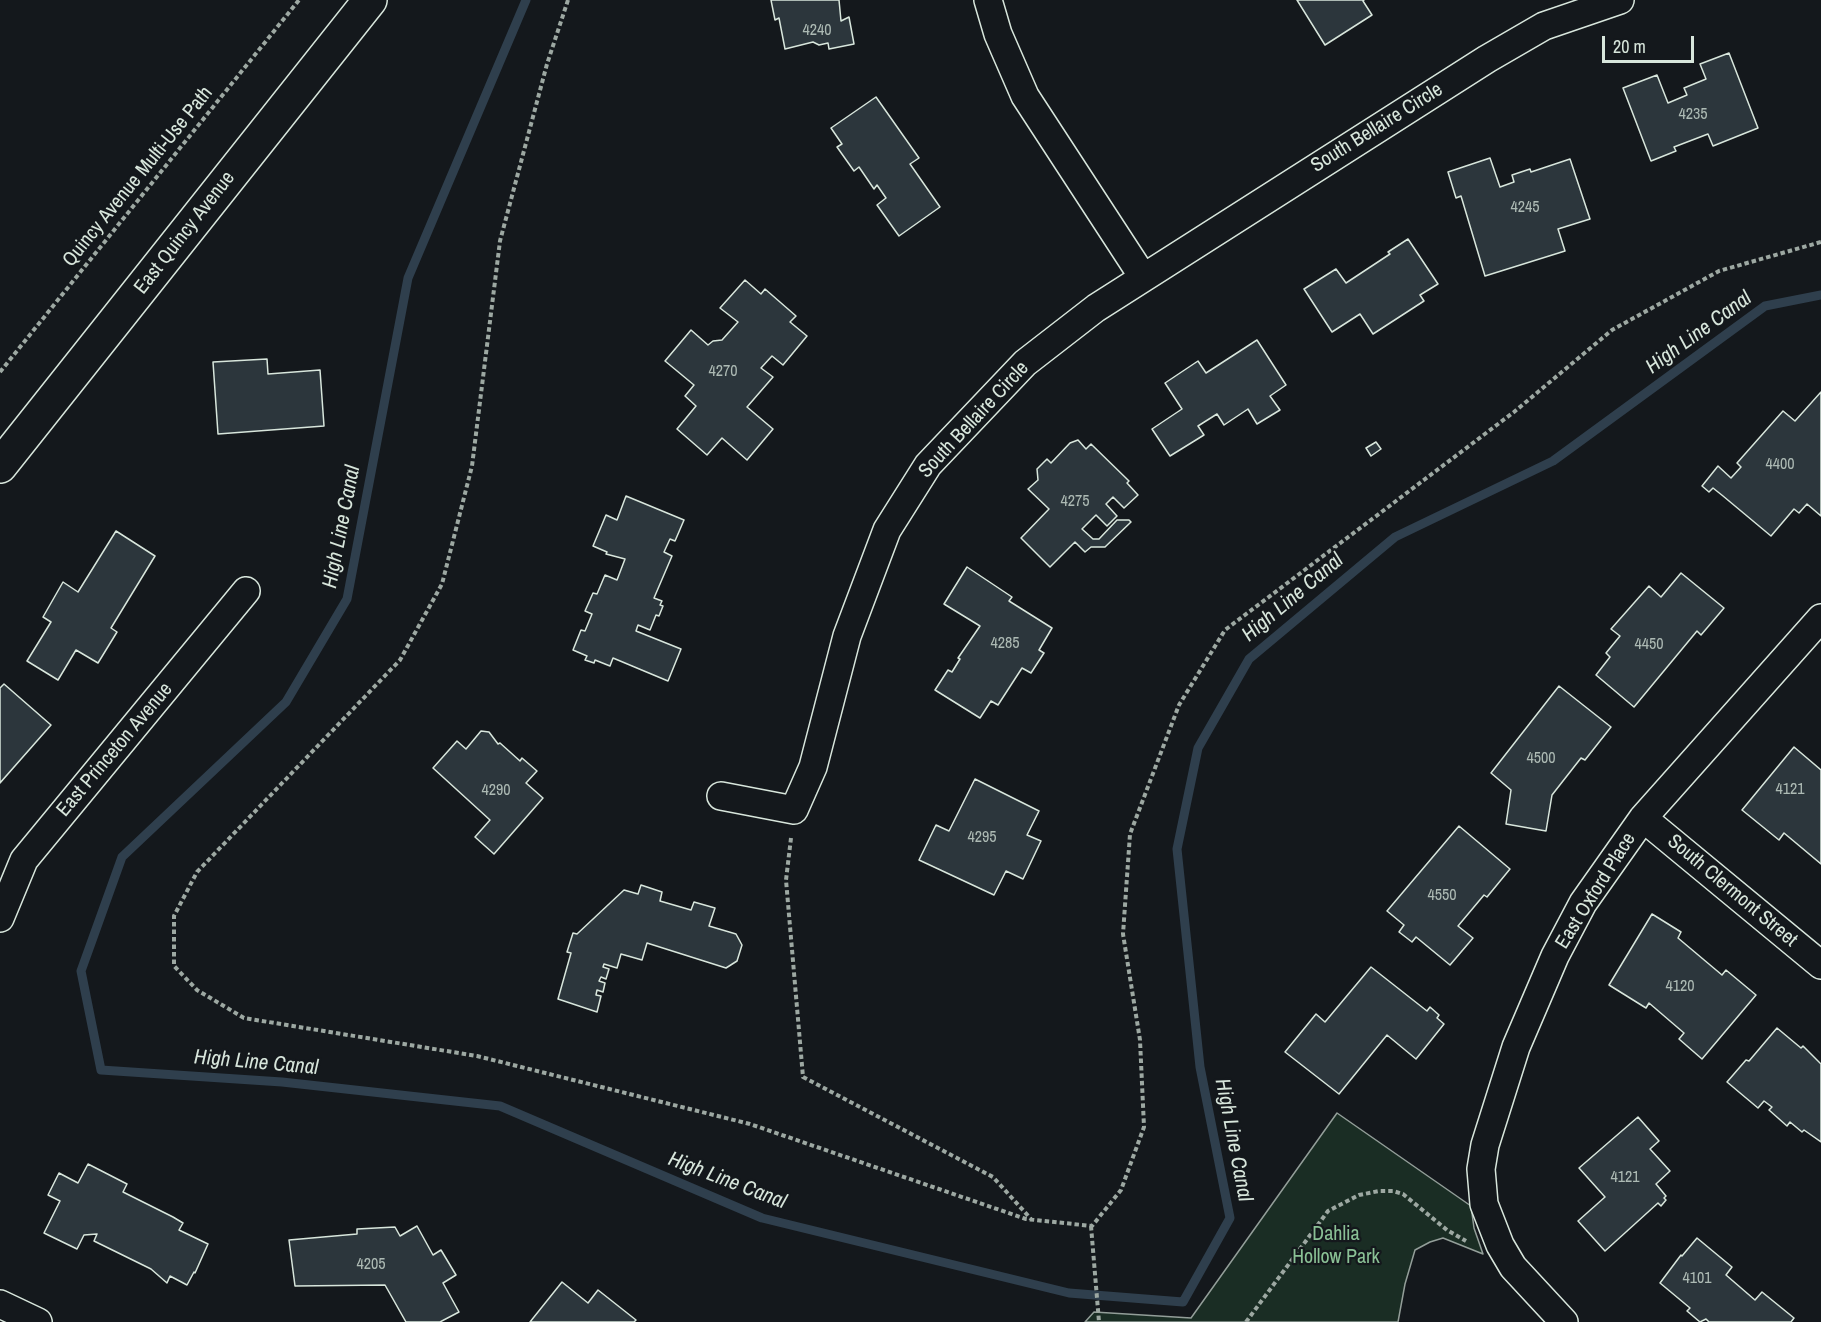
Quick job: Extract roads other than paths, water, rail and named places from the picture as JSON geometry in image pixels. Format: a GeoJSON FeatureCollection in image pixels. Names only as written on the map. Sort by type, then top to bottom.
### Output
{"type":"FeatureCollection","features":[{"type":"Feature","properties":{"kind":"street","name":"East Quincy Avenue"},"geometry":{"type":"LineString","coordinates":[[0,466],[370,0]]}},
{"type":"Feature","properties":{"kind":"street"},"geometry":{"type":"LineString","coordinates":[[988,0],[998,34],[1025,96],[1143,277]]}},
{"type":"Feature","properties":{"kind":"street","name":"South Bellaire Circle"},"geometry":{"type":"LineString","coordinates":[[721,796],[794,810],[813,767],[847,636],[887,530],[928,465],[1024,363],[1096,308],[1143,277],[1487,58],[1544,26],[1620,0]]}},
{"type":"Feature","properties":{"kind":"street","name":"East Princeton Avenue"},"geometry":{"type":"LineString","coordinates":[[0,918],[24,860],[246,591]]}},
{"type":"Feature","properties":{"kind":"street","name":"East Oxford Place"},"geometry":{"type":"LineString","coordinates":[[1564,1322],[1508,1260],[1484,1204],[1482,1169],[1485,1145],[1516,1047],[1555,956],[1583,903],[1643,818],[1821,618]]}},
{"type":"Feature","properties":{"kind":"street","name":"South Clermont Street"},"geometry":{"type":"LineString","coordinates":[[1643,818],[1821,965]]}},
{"type":"Feature","properties":{"kind":"street"},"geometry":{"type":"LineString","coordinates":[[0,1304],[38,1322]]}},
{"type":"Feature","properties":{"kind":"waterway","name":"High Line Canal"},"geometry":{"type":"LineString","coordinates":[[526,0],[408,278],[347,599],[286,702],[122,857],[81,971],[101,1070],[282,1082],[500,1106],[762,1218],[1069,1293],[1183,1302],[1230,1218],[1200,1067],[1177,849],[1198,748],[1249,659],[1395,537],[1553,461],[1765,306],[1821,295]]}},
{"type":"Feature","properties":{"kind":"park label","name":"Dahlia Hollow Park"},"geometry":{"type":"Point","coordinates":[1336,1246]}}]}
